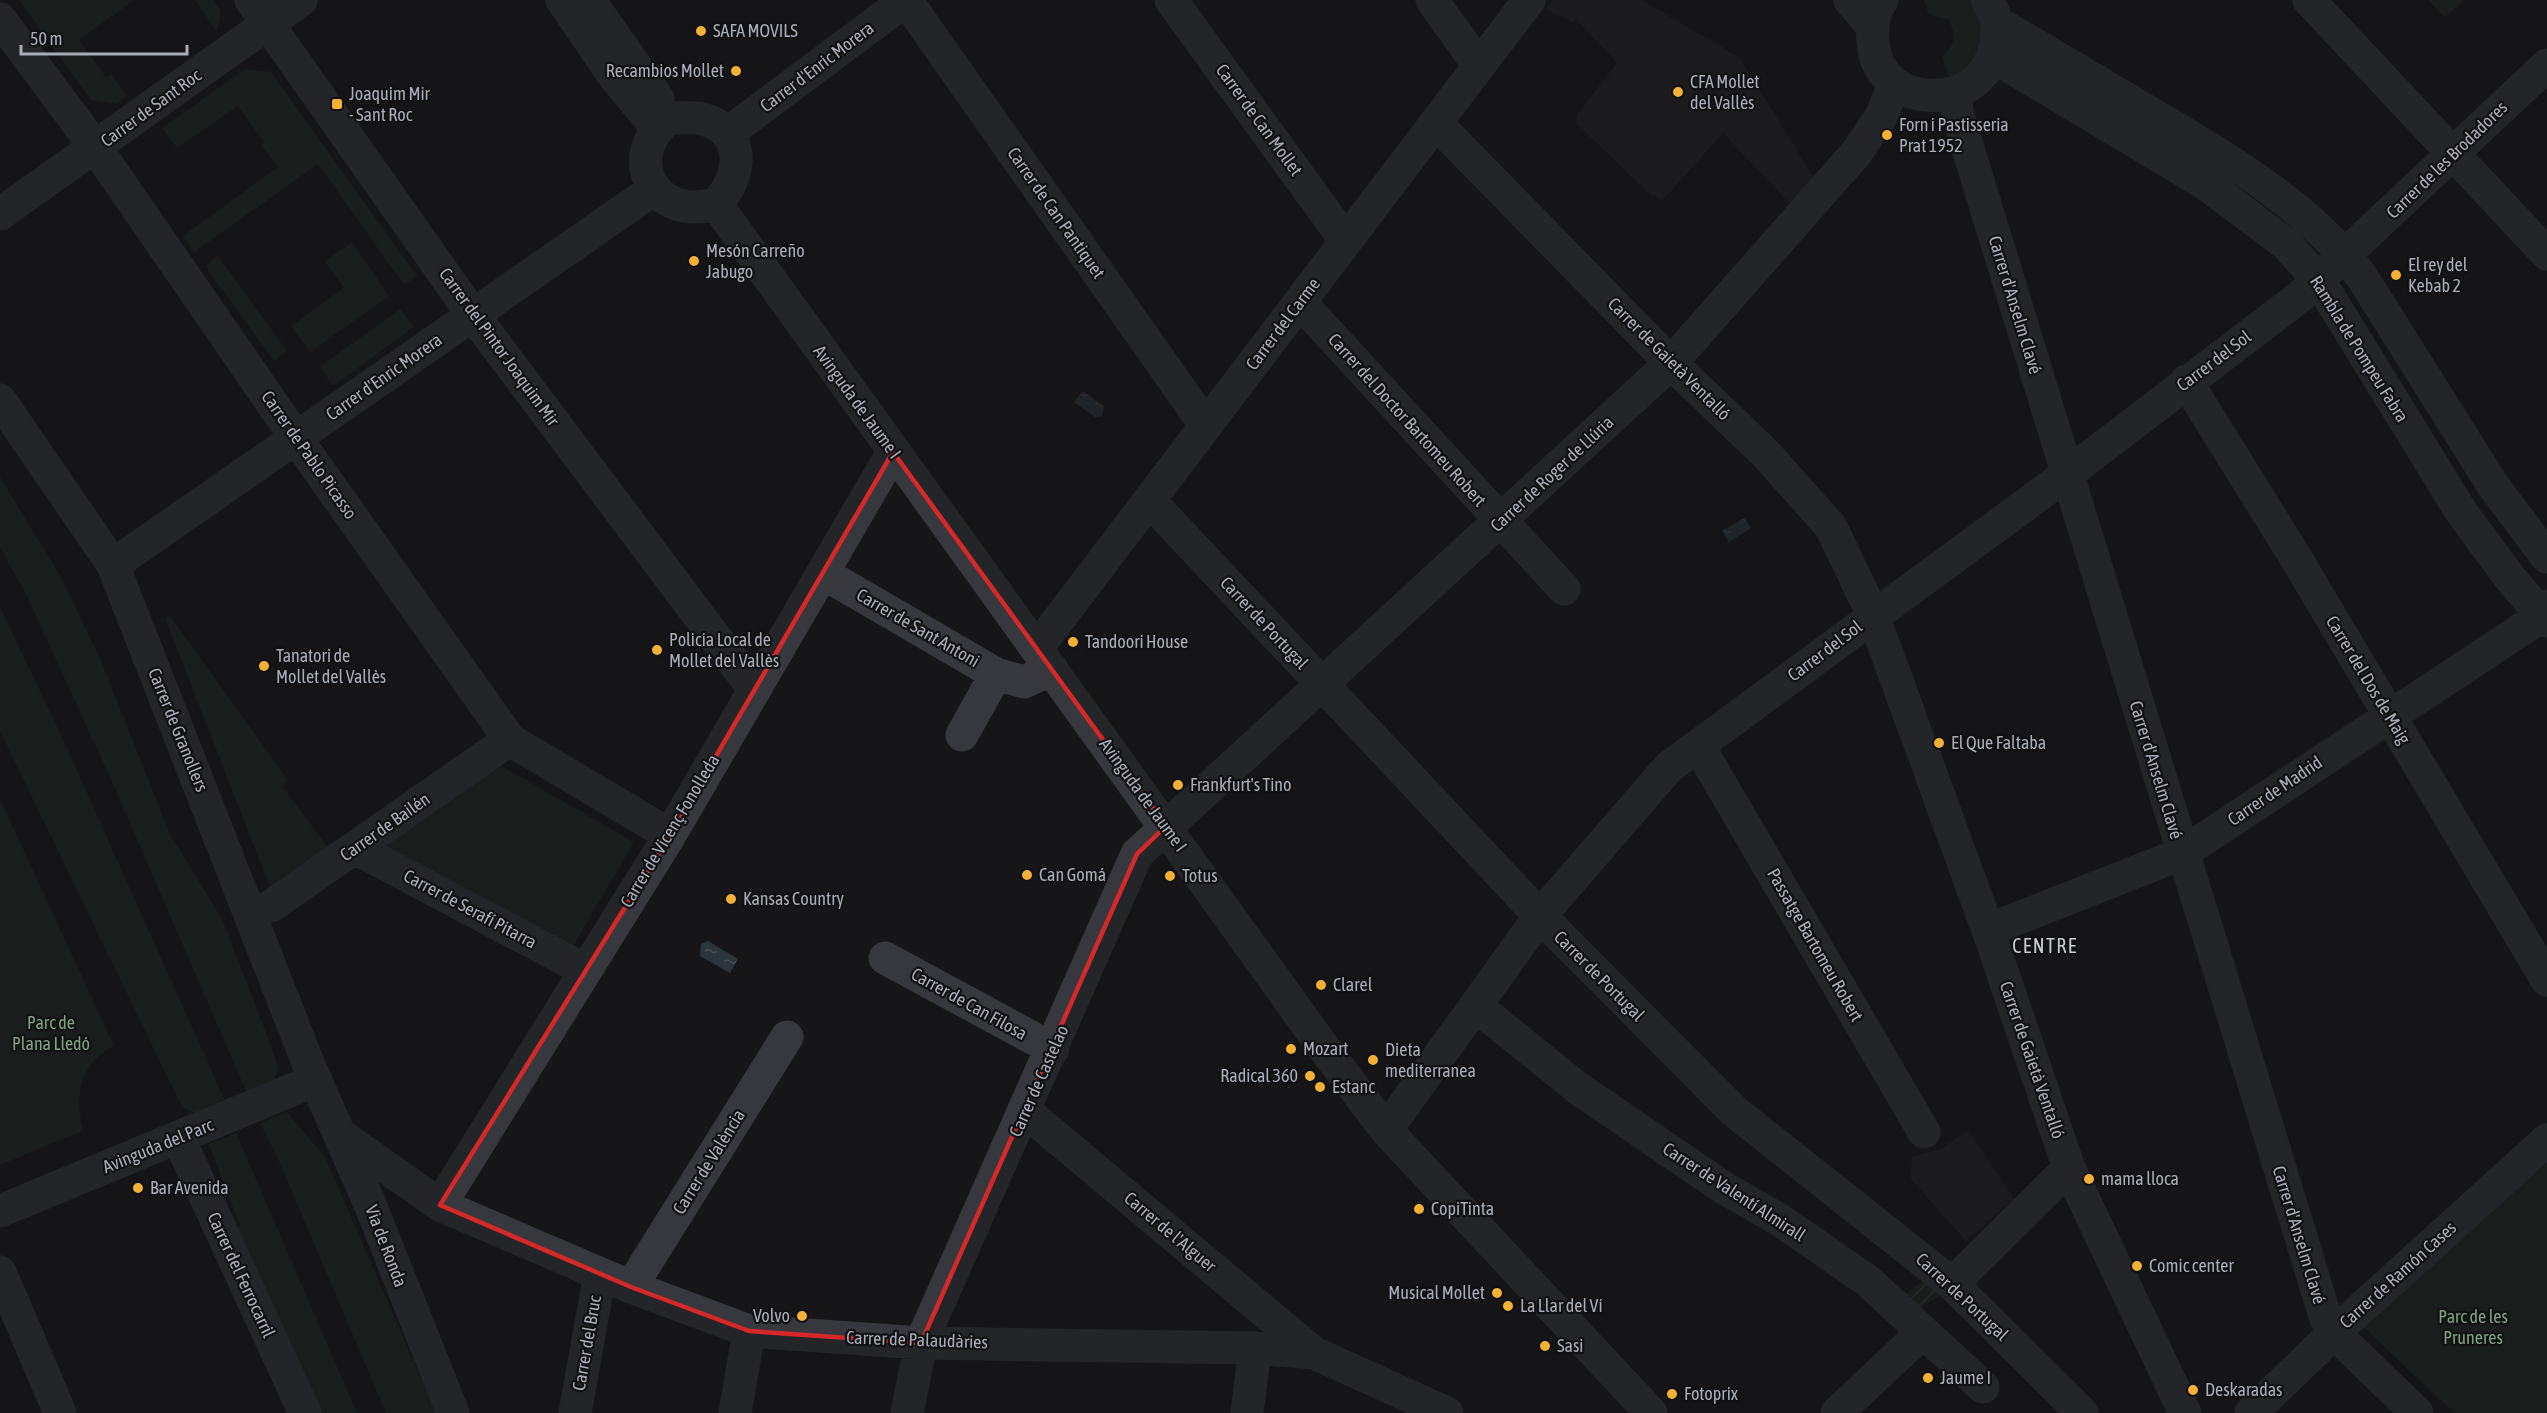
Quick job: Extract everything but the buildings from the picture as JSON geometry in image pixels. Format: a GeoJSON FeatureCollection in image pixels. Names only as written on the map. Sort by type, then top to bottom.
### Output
{"type":"FeatureCollection","features":[{"type":"Feature","properties":{"kind":"street","name":"Carrer de Sant Roc"},"geometry":{"type":"LineString","coordinates":[[0,214],[96,148],[259,12],[301,0]]}},
{"type":"Feature","properties":{"kind":"street"},"geometry":{"type":"LineString","coordinates":[[562,0],[614,76],[664,123],[706,120],[728,133],[735,151],[736,171],[733,182],[716,204],[692,209],[677,207],[654,189],[648,177],[647,154],[664,123]]}},
{"type":"Feature","properties":{"kind":"street"},"geometry":{"type":"LineString","coordinates":[[589,0],[664,123]]}},
{"type":"Feature","properties":{"kind":"street","name":"Carrer d'Enric Morera"},"geometry":{"type":"LineString","coordinates":[[728,133],[906,0]]}},
{"type":"Feature","properties":{"kind":"street","name":"Carrer de Can Pantiquet"},"geometry":{"type":"LineString","coordinates":[[906,0],[1206,426]]}},
{"type":"Feature","properties":{"kind":"street","name":"Carrer de Can Mollet"},"geometry":{"type":"LineString","coordinates":[[1171,0],[1346,241]]}},
{"type":"Feature","properties":{"kind":"street"},"geometry":{"type":"LineString","coordinates":[[1432,0],[1479,66]]}},
{"type":"Feature","properties":{"kind":"street","name":"Carrer del Carme"},"geometry":{"type":"LineString","coordinates":[[1045,659],[1150,501],[1529,0]]}},
{"type":"Feature","properties":{"kind":"street"},"geometry":{"type":"LineString","coordinates":[[1850,0],[1877,13],[1874,52],[1884,72],[1894,83],[1921,96],[1954,95],[1980,78],[1994,57],[1993,11]]}},
{"type":"Feature","properties":{"kind":"street"},"geometry":{"type":"LineString","coordinates":[[2309,0],[2547,254]]}},
{"type":"Feature","properties":{"kind":"street","name":"Rambla de Pompeu Fabra"},"geometry":{"type":"LineString","coordinates":[[1993,11],[2224,156],[2302,214],[2460,510],[2510,578],[2546,609]]}},
{"type":"Feature","properties":{"kind":"street","name":"Carrer del Pintor Joaquim Mir"},"geometry":{"type":"LineString","coordinates":[[259,12],[473,315],[754,688]]}},
{"type":"Feature","properties":{"kind":"street","name":"Carrer de Pablo Picasso"},"geometry":{"type":"LineString","coordinates":[[0,19],[96,148],[296,438],[510,740],[670,835]]}},
{"type":"Feature","properties":{"kind":"street","name":"Rambla de Pompeu Fabra"},"geometry":{"type":"LineString","coordinates":[[1994,57],[2206,184],[2286,244],[2331,268]]}},
{"type":"Feature","properties":{"kind":"street","name":"Rambla de Pompeu Fabra"},"geometry":{"type":"LineString","coordinates":[[2033,62],[2182,150],[2279,216],[2331,268],[2547,557]]}},
{"type":"Feature","properties":{"kind":"street","name":"Carrer de les Brodadores"},"geometry":{"type":"LineString","coordinates":[[2331,268],[2547,65]]}},
{"type":"Feature","properties":{"kind":"street","name":"Carrer de Roger de Llúria"},"geometry":{"type":"LineString","coordinates":[[1166,826],[1501,522],[1671,363],[1857,152],[1882,115],[1894,83]]}},
{"type":"Feature","properties":{"kind":"street","name":"Carrer d'Anselm Clavé"},"geometry":{"type":"LineString","coordinates":[[1954,95],[1959,119],[2181,854],[2326,1319],[2334,1333],[2417,1413]]}},
{"type":"Feature","properties":{"kind":"street","name":"Carrer de Gaietà Ventalló"},"geometry":{"type":"LineString","coordinates":[[1436,123],[1671,363],[1766,454],[1831,527],[1876,622],[1988,930],[2069,1168],[2185,1413]]}},
{"type":"Feature","properties":{"kind":"street","name":"Carrer d'Enric Morera"},"geometry":{"type":"LineString","coordinates":[[113,566],[654,189]]}},
{"type":"Feature","properties":{"kind":"street","name":"Avinguda de Jaume I"},"geometry":{"type":"LineString","coordinates":[[716,204],[1324,1048],[1386,1130],[1652,1413]]}},
{"type":"Feature","properties":{"kind":"street","name":"Carrer del Sol"},"geometry":{"type":"LineString","coordinates":[[1386,1130],[1540,916],[1669,767],[1876,622],[2186,381],[2302,295],[2331,268]]}},
{"type":"Feature","properties":{"kind":"street","name":"Carrer del Doctor Bartomeu Robert"},"geometry":{"type":"LineString","coordinates":[[1300,302],[1564,589]]}},
{"type":"Feature","properties":{"kind":"street","name":"Carrer del Dos de Maig"},"geometry":{"type":"LineString","coordinates":[[2186,381],[2291,550],[2547,980]]}},
{"type":"Feature","properties":{"kind":"street","name":"Carrer de Granollers"},"geometry":{"type":"LineString","coordinates":[[0,400],[113,566],[316,1080]]}},
{"type":"Feature","properties":{"kind":"street","name":"Carrer de Vicenç Fonolleda"},"geometry":{"type":"LineString","coordinates":[[440,1205],[670,835],[893,452]]}},
{"type":"Feature","properties":{"kind":"street","name":"Carrer de Portugal"},"geometry":{"type":"LineString","coordinates":[[1150,501],[1540,916],[1734,1112],[1952,1284],[2082,1413]]}},
{"type":"Feature","properties":{"kind":"street","name":"Carrer de Sant Antoni"},"geometry":{"type":"LineString","coordinates":[[840,583],[996,674],[1024,682],[1045,659]]}},
{"type":"Feature","properties":{"kind":"street","name":"Carrer de Madrid"},"geometry":{"type":"LineString","coordinates":[[1988,930],[2181,854],[2546,609]]}},
{"type":"Feature","properties":{"kind":"street","name":"Carrer de Sant Antoni"},"geometry":{"type":"LineString","coordinates":[[962,735],[996,674]]}},
{"type":"Feature","properties":{"kind":"street","name":"Carrer de Bailén"},"geometry":{"type":"LineString","coordinates":[[272,906],[499,747]]}},
{"type":"Feature","properties":{"kind":"street","name":"Passatge Bartomeu Robert"},"geometry":{"type":"LineString","coordinates":[[1705,757],[1924,1132]]}},
{"type":"Feature","properties":{"kind":"street","name":"Carrer de Castelao"},"geometry":{"type":"LineString","coordinates":[[907,1413],[921,1342],[1053,1049],[1137,854],[1166,826]]}},
{"type":"Feature","properties":{"kind":"street","name":"Carrer de Serafí Pitarra"},"geometry":{"type":"LineString","coordinates":[[355,848],[585,970]]}},
{"type":"Feature","properties":{"kind":"street","name":"Carrer de Can Filosa"},"geometry":{"type":"LineString","coordinates":[[885,958],[1053,1049]]}},
{"type":"Feature","properties":{"kind":"street","name":"Carrer de Valentí Almirall"},"geometry":{"type":"LineString","coordinates":[[1476,1006],[1580,1089],[1724,1188],[1780,1220],[1868,1281],[1983,1387]]}},
{"type":"Feature","properties":{"kind":"street","name":"Carrer de València"},"geometry":{"type":"LineString","coordinates":[[631,1287],[787,1037]]}},
{"type":"Feature","properties":{"kind":"street","name":"Avinguda del Parc"},"geometry":{"type":"LineString","coordinates":[[0,1211],[316,1080]]}},
{"type":"Feature","properties":{"kind":"street","name":"Via de Ronda"},"geometry":{"type":"LineString","coordinates":[[316,1080],[370,1204],[453,1413]]}},
{"type":"Feature","properties":{"kind":"street","name":"Carrer de l'Alguer"},"geometry":{"type":"LineString","coordinates":[[1025,1111],[1314,1353]]}},
{"type":"Feature","properties":{"kind":"street","name":"Carrer del Ferrocarril"},"geometry":{"type":"LineString","coordinates":[[190,1132],[305,1413]]}},
{"type":"Feature","properties":{"kind":"street","name":"Carrer de Palaudàries"},"geometry":{"type":"LineString","coordinates":[[342,1136],[440,1205],[631,1287],[749,1331],[921,1342],[1255,1348],[1314,1353],[1409,1405],[1447,1413]]}},
{"type":"Feature","properties":{"kind":"street","name":"Carrer de Ramón Cases"},"geometry":{"type":"LineString","coordinates":[[2251,1413],[2334,1333],[2547,1140]]}},
{"type":"Feature","properties":{"kind":"street"},"geometry":{"type":"LineString","coordinates":[[1952,1284],[2069,1168]]}},
{"type":"Feature","properties":{"kind":"street"},"geometry":{"type":"LineString","coordinates":[[370,1204],[407,1182]]}},
{"type":"Feature","properties":{"kind":"street"},"geometry":{"type":"LineString","coordinates":[[0,1272],[60,1413]]}},
{"type":"Feature","properties":{"kind":"street","name":"Carrer del Bruc"},"geometry":{"type":"LineString","coordinates":[[575,1413],[600,1274]]}},
{"type":"Feature","properties":{"kind":"street"},"geometry":{"type":"LineString","coordinates":[[735,1413],[749,1331]]}},
{"type":"Feature","properties":{"kind":"street"},"geometry":{"type":"LineString","coordinates":[[1837,1413],[1923,1332]]}},
{"type":"Feature","properties":{"kind":"street"},"geometry":{"type":"LineString","coordinates":[[1247,1413],[1255,1348]]}},
{"type":"Feature","properties":{"kind":"highlighted area"},"geometry":{"type":"Polygon","coordinates":[[[893,452],[1166,826],[1137,854],[921,1343],[749,1331],[631,1287],[440,1205],[670,835],[893,452]]]}},
{"type":"Feature","properties":{"kind":"shaded area","name":"CFA Mollet del Vallès"},"geometry":{"type":"Polygon","coordinates":[[[1552,0],[1641,0],[1739,57],[1816,181],[1792,206],[1723,133],[1662,201],[1655,195],[1653,197],[1577,124],[1577,115],[1617,63],[1576,19],[1573,22],[1545,9],[1552,0]]]}},
{"type":"Feature","properties":{"kind":"shaded area"},"geometry":{"type":"Polygon","coordinates":[[[1968,1130],[2014,1199],[1966,1241],[1911,1179],[1912,1157],[1941,1149],[1968,1130]]]}},
{"type":"Feature","properties":{"kind":"green space"},"geometry":{"type":"Polygon","coordinates":[[[19,0],[134,0],[79,40],[106,77],[111,74],[127,96],[117,104],[91,100],[19,0]]]}},
{"type":"Feature","properties":{"kind":"green space"},"geometry":{"type":"Polygon","coordinates":[[[195,0],[213,0],[221,11],[217,32],[195,0]]]}},
{"type":"Feature","properties":{"kind":"green space"},"geometry":{"type":"Polygon","coordinates":[[[1924,0],[1974,0],[1987,49],[1952,86],[1942,56],[1952,44],[1953,30],[1948,19],[1929,15],[1924,0]]]}},
{"type":"Feature","properties":{"kind":"green space"},"geometry":{"type":"Polygon","coordinates":[[[2428,0],[2464,0],[2445,18],[2428,0]]]}},
{"type":"Feature","properties":{"kind":"green space"},"geometry":{"type":"Polygon","coordinates":[[[245,69],[271,72],[417,276],[404,285],[318,164],[194,252],[183,236],[278,167],[261,145],[264,142],[238,106],[177,148],[162,128],[245,69]]]}},
{"type":"Feature","properties":{"kind":"green space"},"geometry":{"type":"Polygon","coordinates":[[[352,242],[389,296],[310,352],[291,326],[344,288],[325,261],[352,242]]]}},
{"type":"Feature","properties":{"kind":"green space"},"geometry":{"type":"Polygon","coordinates":[[[218,256],[287,351],[274,361],[205,266],[218,256]]]}},
{"type":"Feature","properties":{"kind":"green space"},"geometry":{"type":"Polygon","coordinates":[[[400,309],[414,327],[333,386],[320,367],[400,309]]]}},
{"type":"Feature","properties":{"kind":"green space"},"geometry":{"type":"Polygon","coordinates":[[[0,477],[62,579],[99,656],[170,834],[222,919],[272,1048],[278,1068],[273,1083],[247,1093],[110,777],[24,590],[0,548],[0,477]]]}},
{"type":"Feature","properties":{"kind":"green space"},"geometry":{"type":"Polygon","coordinates":[[[0,607],[61,735],[226,1103],[198,1115],[182,1107],[0,731],[0,607]]]}},
{"type":"Feature","properties":{"kind":"green space"},"geometry":{"type":"Polygon","coordinates":[[[170,616],[288,780],[282,786],[335,857],[275,900],[165,618],[170,616]]]}},
{"type":"Feature","properties":{"kind":"green space"},"geometry":{"type":"Polygon","coordinates":[[[496,763],[634,842],[572,948],[381,847],[496,763]]]}},
{"type":"Feature","properties":{"kind":"green space","name":"Parc de Plana Lledó"},"geometry":{"type":"Polygon","coordinates":[[[0,799],[114,1046],[93,1062],[82,1082],[79,1105],[83,1131],[0,1165],[0,799]]]}},
{"type":"Feature","properties":{"kind":"green space"},"geometry":{"type":"Polygon","coordinates":[[[287,1112],[325,1157],[436,1413],[386,1413],[279,1161],[260,1123],[287,1112]]]}},
{"type":"Feature","properties":{"kind":"green space"},"geometry":{"type":"Polygon","coordinates":[[[236,1133],[357,1413],[321,1413],[227,1231],[240,1226],[209,1144],[236,1133]]]}},
{"type":"Feature","properties":{"kind":"green space","name":"Parc de les Pruneres"},"geometry":{"type":"Polygon","coordinates":[[[2547,1156],[2547,1413],[2454,1413],[2365,1328],[2547,1156]]]}},
{"type":"Feature","properties":{"kind":"green space"},"geometry":{"type":"Polygon","coordinates":[[[1925,1279],[1942,1293],[1915,1313],[1899,1299],[1925,1279]]]}},
{"type":"Feature","properties":{"kind":"water"},"geometry":{"type":"Polygon","coordinates":[[[1083,391],[1104,407],[1102,416],[1095,417],[1074,402],[1083,391]]]}},
{"type":"Feature","properties":{"kind":"water"},"geometry":{"type":"Polygon","coordinates":[[[1744,518],[1751,528],[1729,542],[1722,531],[1744,518]]]}},
{"type":"Feature","properties":{"kind":"water"},"geometry":{"type":"Polygon","coordinates":[[[708,941],[738,959],[730,973],[700,956],[701,944],[708,941]]]}},
{"type":"Feature","properties":{"kind":"place","name":"SAFA MOVILS"},"geometry":{"type":"Point","coordinates":[701,31]}},
{"type":"Feature","properties":{"kind":"place","name":"Recambios Mollet"},"geometry":{"type":"Point","coordinates":[736,71]}},
{"type":"Feature","properties":{"kind":"place","name":"CFA Mollet del Vallès"},"geometry":{"type":"Point","coordinates":[1678,92]}},
{"type":"Feature","properties":{"kind":"place","name":"Joaquim Mir - Sant Roc"},"geometry":{"type":"Point","coordinates":[337,104]}},
{"type":"Feature","properties":{"kind":"place","name":"Forn i Pastisseria Prat 1952"},"geometry":{"type":"Point","coordinates":[1887,135]}},
{"type":"Feature","properties":{"kind":"place","name":"Mesón Carreño Jabugo"},"geometry":{"type":"Point","coordinates":[694,261]}},
{"type":"Feature","properties":{"kind":"place","name":"El rey del Kebab 2"},"geometry":{"type":"Point","coordinates":[2396,275]}},
{"type":"Feature","properties":{"kind":"place","name":"Tandoori House"},"geometry":{"type":"Point","coordinates":[1073,642]}},
{"type":"Feature","properties":{"kind":"place","name":"Policia Local de Mollet del Vallès"},"geometry":{"type":"Point","coordinates":[657,650]}},
{"type":"Feature","properties":{"kind":"place","name":"Tanatori de Mollet del Vallès"},"geometry":{"type":"Point","coordinates":[264,666]}},
{"type":"Feature","properties":{"kind":"place","name":"El Que Faltaba"},"geometry":{"type":"Point","coordinates":[1939,743]}},
{"type":"Feature","properties":{"kind":"place","name":"Frankfurt's Tino"},"geometry":{"type":"Point","coordinates":[1178,785]}},
{"type":"Feature","properties":{"kind":"place","name":"Can Gomá"},"geometry":{"type":"Point","coordinates":[1027,875]}},
{"type":"Feature","properties":{"kind":"place","name":"Totus"},"geometry":{"type":"Point","coordinates":[1170,876]}},
{"type":"Feature","properties":{"kind":"place","name":"Kansas Country"},"geometry":{"type":"Point","coordinates":[731,899]}},
{"type":"Feature","properties":{"kind":"place","name":"Clarel"},"geometry":{"type":"Point","coordinates":[1321,985]}},
{"type":"Feature","properties":{"kind":"place","name":"Mozart"},"geometry":{"type":"Point","coordinates":[1291,1049]}},
{"type":"Feature","properties":{"kind":"place","name":"Dieta mediterranea"},"geometry":{"type":"Point","coordinates":[1373,1060]}},
{"type":"Feature","properties":{"kind":"place","name":"Radical 360"},"geometry":{"type":"Point","coordinates":[1310,1076]}},
{"type":"Feature","properties":{"kind":"place","name":"Estanc"},"geometry":{"type":"Point","coordinates":[1320,1087]}},
{"type":"Feature","properties":{"kind":"place","name":"mama lloca"},"geometry":{"type":"Point","coordinates":[2089,1179]}},
{"type":"Feature","properties":{"kind":"place","name":"Bar Avenida"},"geometry":{"type":"Point","coordinates":[138,1188]}},
{"type":"Feature","properties":{"kind":"place","name":"CopiTinta"},"geometry":{"type":"Point","coordinates":[1419,1209]}},
{"type":"Feature","properties":{"kind":"place","name":"Comic center"},"geometry":{"type":"Point","coordinates":[2137,1266]}},
{"type":"Feature","properties":{"kind":"place","name":"Musical Mollet"},"geometry":{"type":"Point","coordinates":[1497,1293]}},
{"type":"Feature","properties":{"kind":"place","name":"La Llar del Ví"},"geometry":{"type":"Point","coordinates":[1508,1306]}},
{"type":"Feature","properties":{"kind":"place","name":"Volvo"},"geometry":{"type":"Point","coordinates":[802,1316]}},
{"type":"Feature","properties":{"kind":"place","name":"Sasi"},"geometry":{"type":"Point","coordinates":[1545,1346]}},
{"type":"Feature","properties":{"kind":"place","name":"Jaume I"},"geometry":{"type":"Point","coordinates":[1928,1378]}},
{"type":"Feature","properties":{"kind":"place","name":"Deskaradas"},"geometry":{"type":"Point","coordinates":[2193,1390]}},
{"type":"Feature","properties":{"kind":"place","name":"Fotoprix"},"geometry":{"type":"Point","coordinates":[1672,1394]}},
{"type":"Feature","properties":{"kind":"district","name":"CENTRE"},"geometry":{"type":"Point","coordinates":[2045,946]}}]}
